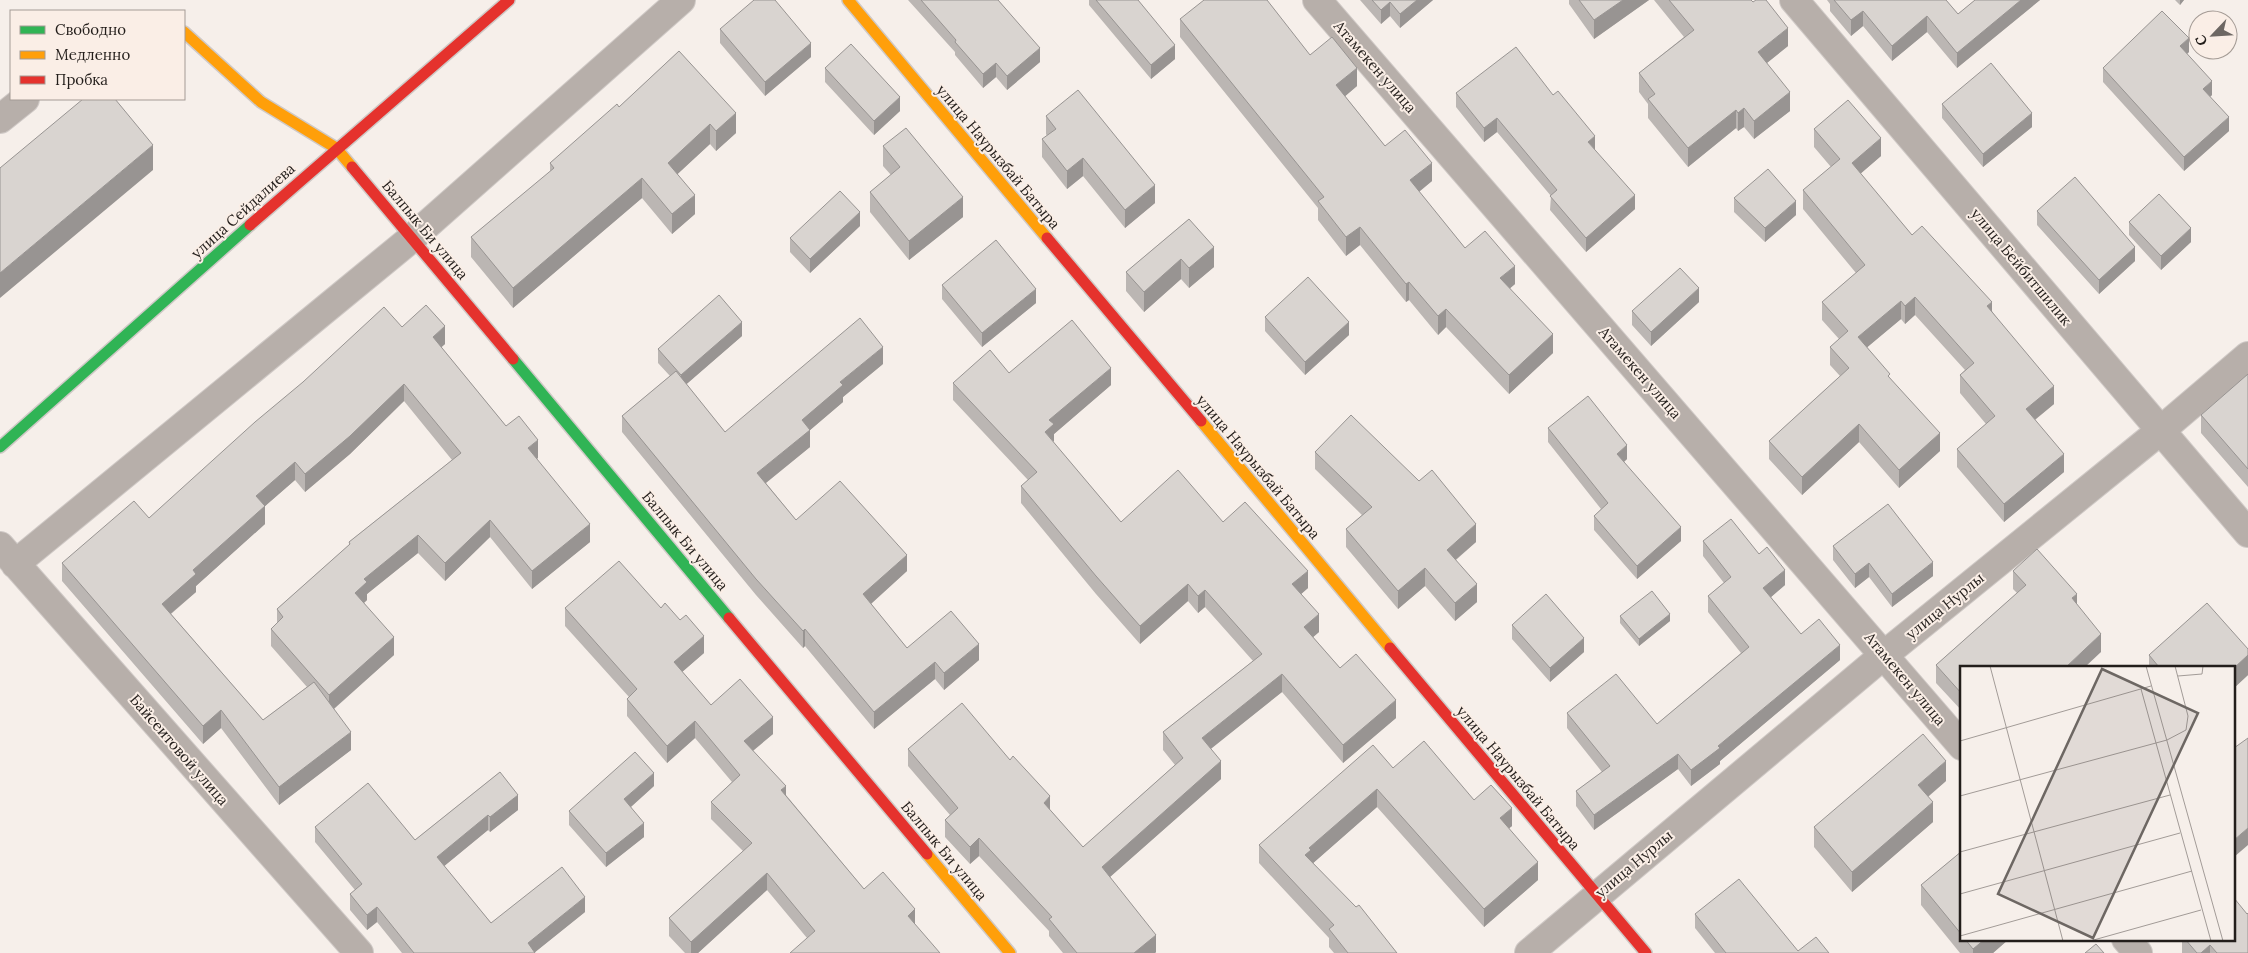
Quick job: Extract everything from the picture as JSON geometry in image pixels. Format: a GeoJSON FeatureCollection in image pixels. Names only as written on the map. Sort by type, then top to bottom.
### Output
{"type":"FeatureCollection","features":[{"type":"Feature","properties":{"kind":"street","name":"улица Сейдалиева"},"geometry":{"type":"LineString","coordinates":[[0,447],[336,148],[509,0]]}},
{"type":"Feature","properties":{"kind":"street"},"geometry":{"type":"LineString","coordinates":[[8,555],[412,238],[681,0]]}},
{"type":"Feature","properties":{"kind":"street","name":"улица Наурызбай Батыра"},"geometry":{"type":"LineString","coordinates":[[848,0],[1596,896],[1646,953]]}},
{"type":"Feature","properties":{"kind":"street","name":"Атамекен улица"},"geometry":{"type":"LineString","coordinates":[[1317,0],[1960,744]]}},
{"type":"Feature","properties":{"kind":"street","name":"улица Бейбитшилик"},"geometry":{"type":"LineString","coordinates":[[1794,0],[2248,533]]}},
{"type":"Feature","properties":{"kind":"street","name":"Балпык Би улица"},"geometry":{"type":"LineString","coordinates":[[185,33],[261,102],[336,148],[1010,953]]}},
{"type":"Feature","properties":{"kind":"street"},"geometry":{"type":"LineString","coordinates":[[0,119],[24,100]]}},
{"type":"Feature","properties":{"kind":"street","name":"улица Нурлы"},"geometry":{"type":"LineString","coordinates":[[1529,953],[1884,655],[2160,432],[2248,356]]}},
{"type":"Feature","properties":{"kind":"street","name":"Байсеитовой улица"},"geometry":{"type":"LineString","coordinates":[[8,555],[359,953]]}},
{"type":"Feature","properties":{"kind":"street"},"geometry":{"type":"LineString","coordinates":[[2127,940],[2138,953]]}},
{"type":"Feature","properties":{"kind":"building"},"geometry":{"type":"Polygon","coordinates":[[[754,0],[775,0],[811,43],[765,82],[720,29],[754,0]]]}},
{"type":"Feature","properties":{"kind":"building"},"geometry":{"type":"Polygon","coordinates":[[[921,0],[998,0],[1040,48],[1007,76],[996,63],[983,74],[921,0]]]}},
{"type":"Feature","properties":{"kind":"building"},"geometry":{"type":"Polygon","coordinates":[[[1096,0],[1138,0],[1175,45],[1151,65],[1096,0]]]}},
{"type":"Feature","properties":{"kind":"building"},"geometry":{"type":"Polygon","coordinates":[[[1204,0],[1267,0],[1310,55],[1332,37],[1357,68],[1336,85],[1385,146],[1405,130],[1432,163],[1410,180],[1465,248],[1485,231],[1515,266],[1500,278],[1553,334],[1509,375],[1446,309],[1438,316],[1409,282],[1406,284],[1360,227],[1346,237],[1318,201],[1324,197],[1180,19],[1204,0]]]}},
{"type":"Feature","properties":{"kind":"building"},"geometry":{"type":"Polygon","coordinates":[[[1372,0],[1417,0],[1400,14],[1390,2],[1381,10],[1372,0]]]}},
{"type":"Feature","properties":{"kind":"building"},"geometry":{"type":"Polygon","coordinates":[[[1579,0],[1623,0],[1594,20],[1579,0]]]}},
{"type":"Feature","properties":{"kind":"building"},"geometry":{"type":"Polygon","coordinates":[[[1669,0],[1751,0],[1753,2],[1756,0],[1766,0],[1788,28],[1758,52],[1790,92],[1754,121],[1744,108],[1738,113],[1736,110],[1688,148],[1648,99],[1655,94],[1639,73],[1694,30],[1669,0]]]}},
{"type":"Feature","properties":{"kind":"building"},"geometry":{"type":"Polygon","coordinates":[[[1834,0],[1946,0],[1958,14],[1975,0],[2021,0],[1957,53],[1927,16],[1892,46],[1863,11],[1851,20],[1834,0]]]}},
{"type":"Feature","properties":{"kind":"building"},"geometry":{"type":"Polygon","coordinates":[[[2162,11],[2188,37],[2180,46],[2188,55],[2188,60],[2193,60],[2212,81],[2203,89],[2229,117],[2184,157],[2103,68],[2162,11]]]}},
{"type":"Feature","properties":{"kind":"building"},"geometry":{"type":"Polygon","coordinates":[[[851,44],[900,97],[874,121],[825,68],[851,44]]]}},
{"type":"Feature","properties":{"kind":"building"},"geometry":{"type":"Polygon","coordinates":[[[1516,47],[1553,95],[1558,91],[1595,136],[1588,142],[1635,195],[1586,238],[1550,196],[1557,190],[1497,118],[1484,128],[1456,93],[1516,47]]]}},
{"type":"Feature","properties":{"kind":"building"},"geometry":{"type":"Polygon","coordinates":[[[679,51],[736,113],[716,131],[710,124],[668,163],[695,195],[672,214],[642,178],[513,288],[471,237],[554,168],[550,163],[617,104],[619,107],[679,51]]]}},
{"type":"Feature","properties":{"kind":"building"},"geometry":{"type":"Polygon","coordinates":[[[1991,63],[2032,113],[1983,154],[1942,104],[1991,63]]]}},
{"type":"Feature","properties":{"kind":"building"},"geometry":{"type":"Polygon","coordinates":[[[1078,90],[1155,185],[1125,210],[1083,158],[1067,171],[1042,139],[1056,129],[1046,116],[1078,90]]]}},
{"type":"Feature","properties":{"kind":"building"},"geometry":{"type":"Polygon","coordinates":[[[82,100],[116,100],[153,145],[0,273],[0,168],[82,100]]]}},
{"type":"Feature","properties":{"kind":"building"},"geometry":{"type":"Polygon","coordinates":[[[1848,100],[1881,138],[1852,163],[1912,235],[1922,226],[1992,302],[1987,306],[2054,386],[2026,409],[2064,454],[2004,504],[1957,449],[1995,416],[1960,375],[1974,363],[1915,297],[1905,306],[1901,301],[1858,337],[1890,374],[1888,376],[1940,433],[1899,470],[1859,424],[1802,477],[1769,441],[1849,368],[1830,347],[1848,331],[1822,302],[1865,265],[1803,190],[1840,159],[1814,129],[1848,100]]]}},
{"type":"Feature","properties":{"kind":"building"},"geometry":{"type":"Polygon","coordinates":[[[906,128],[963,197],[909,241],[870,192],[900,167],[883,146],[906,128]]]}},
{"type":"Feature","properties":{"kind":"building"},"geometry":{"type":"Polygon","coordinates":[[[1768,169],[1796,201],[1765,228],[1734,198],[1768,169]]]}},
{"type":"Feature","properties":{"kind":"building"},"geometry":{"type":"Polygon","coordinates":[[[2075,177],[2135,247],[2099,280],[2037,211],[2075,177]]]}},
{"type":"Feature","properties":{"kind":"building"},"geometry":{"type":"Polygon","coordinates":[[[840,191],[860,212],[810,259],[790,238],[840,191]]]}},
{"type":"Feature","properties":{"kind":"building"},"geometry":{"type":"Polygon","coordinates":[[[2159,194],[2191,228],[2161,256],[2129,222],[2159,194]]]}},
{"type":"Feature","properties":{"kind":"building"},"geometry":{"type":"Polygon","coordinates":[[[1189,219],[1214,247],[1189,268],[1181,259],[1144,292],[1126,272],[1189,219]]]}},
{"type":"Feature","properties":{"kind":"building"},"geometry":{"type":"Polygon","coordinates":[[[996,240],[1036,289],[982,333],[942,285],[996,240]]]}},
{"type":"Feature","properties":{"kind":"building"},"geometry":{"type":"Polygon","coordinates":[[[1680,268],[1699,288],[1651,332],[1632,311],[1680,268]]]}},
{"type":"Feature","properties":{"kind":"building"},"geometry":{"type":"Polygon","coordinates":[[[1308,277],[1349,322],[1305,362],[1265,317],[1308,277]]]}},
{"type":"Feature","properties":{"kind":"building"},"geometry":{"type":"Polygon","coordinates":[[[719,295],[742,322],[681,375],[658,349],[719,295]]]}},
{"type":"Feature","properties":{"kind":"building"},"geometry":{"type":"Polygon","coordinates":[[[426,305],[445,326],[433,337],[506,426],[519,416],[538,440],[528,448],[590,524],[532,571],[490,520],[445,563],[418,535],[364,579],[367,582],[355,593],[394,637],[329,695],[271,629],[283,617],[277,609],[350,544],[349,542],[461,453],[404,384],[350,436],[305,474],[295,462],[256,496],[265,506],[193,570],[196,574],[162,604],[263,720],[314,682],[351,732],[279,787],[221,710],[203,726],[62,563],[134,501],[149,518],[255,422],[303,382],[384,307],[402,327],[426,305]]]}},
{"type":"Feature","properties":{"kind":"building"},"geometry":{"type":"Polygon","coordinates":[[[860,318],[883,347],[840,382],[843,385],[802,420],[810,430],[757,473],[796,520],[840,481],[907,555],[863,594],[907,648],[951,611],[979,644],[944,673],[935,662],[874,712],[805,629],[803,631],[756,579],[622,416],[676,371],[725,432],[860,318]]]}},
{"type":"Feature","properties":{"kind":"building"},"geometry":{"type":"Polygon","coordinates":[[[1072,320],[1111,368],[1049,420],[1054,424],[1045,432],[1121,522],[1178,470],[1223,522],[1245,502],[1308,571],[1292,584],[1319,614],[1304,627],[1340,668],[1356,654],[1396,700],[1343,745],[1282,674],[1202,738],[1221,761],[1102,867],[1156,935],[1134,953],[1077,953],[1049,919],[1052,917],[979,838],[970,847],[945,820],[958,808],[908,749],[962,703],[1010,760],[1013,756],[1050,796],[1044,803],[1083,847],[1183,758],[1163,732],[1262,654],[1205,590],[1198,596],[1188,584],[1140,626],[1021,486],[1037,472],[953,383],[990,350],[1009,373],[1072,320]]]}},
{"type":"Feature","properties":{"kind":"building"},"geometry":{"type":"Polygon","coordinates":[[[2248,374],[2248,469],[2201,415],[2248,374]]]}},
{"type":"Feature","properties":{"kind":"building"},"geometry":{"type":"Polygon","coordinates":[[[1588,396],[1627,445],[1617,454],[1681,527],[1637,566],[1594,516],[1608,503],[1548,428],[1588,396]]]}},
{"type":"Feature","properties":{"kind":"building"},"geometry":{"type":"Polygon","coordinates":[[[1351,415],[1419,481],[1432,470],[1476,524],[1447,550],[1477,584],[1455,603],[1425,568],[1398,591],[1346,529],[1372,507],[1315,452],[1351,415]]]}},
{"type":"Feature","properties":{"kind":"building"},"geometry":{"type":"Polygon","coordinates":[[[1888,504],[1933,562],[1892,594],[1869,563],[1855,574],[1833,546],[1888,504]]]}},
{"type":"Feature","properties":{"kind":"building"},"geometry":{"type":"Polygon","coordinates":[[[1731,519],[1759,554],[1767,547],[1785,570],[1763,588],[1801,634],[1819,619],[1840,645],[1718,746],[1720,748],[1691,770],[1678,754],[1594,815],[1576,791],[1610,766],[1567,713],[1616,674],[1657,724],[1749,647],[1708,596],[1731,577],[1703,541],[1731,519]]]}},
{"type":"Feature","properties":{"kind":"building"},"geometry":{"type":"Polygon","coordinates":[[[2037,549],[2077,594],[2072,598],[2101,634],[2067,666],[1960,666],[1960,692],[1936,665],[2026,585],[2013,571],[2037,549]]]}},
{"type":"Feature","properties":{"kind":"building"},"geometry":{"type":"Polygon","coordinates":[[[619,561],[661,608],[665,603],[680,620],[686,615],[704,636],[674,662],[711,705],[740,679],[773,717],[744,741],[786,786],[781,790],[864,889],[883,872],[915,909],[908,916],[940,953],[790,953],[815,931],[767,873],[691,942],[669,918],[752,843],[711,802],[740,775],[695,721],[667,746],[627,699],[637,689],[565,608],[619,561]]]}},
{"type":"Feature","properties":{"kind":"building"},"geometry":{"type":"Polygon","coordinates":[[[1652,591],[1670,614],[1639,639],[1620,616],[1652,591]]]}},
{"type":"Feature","properties":{"kind":"building"},"geometry":{"type":"Polygon","coordinates":[[[1546,594],[1584,638],[1550,668],[1512,625],[1546,594]]]}},
{"type":"Feature","properties":{"kind":"building"},"geometry":{"type":"Polygon","coordinates":[[[2207,603],[2248,649],[2248,655],[2236,666],[2158,666],[2149,655],[2207,603]]]}},
{"type":"Feature","properties":{"kind":"building"},"geometry":{"type":"Polygon","coordinates":[[[1923,734],[1946,761],[1918,785],[1933,802],[1852,872],[1814,827],[1923,734]]]}},
{"type":"Feature","properties":{"kind":"building"},"geometry":{"type":"Polygon","coordinates":[[[2248,738],[2248,828],[2236,838],[2236,747],[2248,738]]]}},
{"type":"Feature","properties":{"kind":"building"},"geometry":{"type":"Polygon","coordinates":[[[1424,741],[1474,800],[1491,785],[1512,808],[1500,818],[1538,862],[1484,909],[1377,789],[1309,848],[1311,850],[1305,855],[1356,907],[1359,905],[1397,953],[1348,953],[1329,929],[1334,925],[1259,845],[1373,745],[1393,768],[1424,741]]]}},
{"type":"Feature","properties":{"kind":"building"},"geometry":{"type":"Polygon","coordinates":[[[635,752],[654,773],[624,799],[644,823],[606,853],[569,811],[635,752]]]}},
{"type":"Feature","properties":{"kind":"building"},"geometry":{"type":"Polygon","coordinates":[[[500,772],[518,795],[490,817],[488,815],[437,857],[491,923],[562,867],[585,897],[528,943],[535,953],[414,953],[377,907],[367,915],[350,894],[362,884],[315,827],[368,783],[415,840],[500,772]]]}},
{"type":"Feature","properties":{"kind":"building"},"geometry":{"type":"Polygon","coordinates":[[[1960,853],[1960,933],[1921,885],[1960,853]]]}},
{"type":"Feature","properties":{"kind":"building"},"geometry":{"type":"Polygon","coordinates":[[[1739,879],[1798,951],[1816,937],[1829,953],[1726,953],[1695,914],[1739,879]]]}},
{"type":"Feature","properties":{"kind":"building"},"geometry":{"type":"Polygon","coordinates":[[[2236,900],[2248,913],[2248,953],[2217,953],[2210,945],[2201,953],[2197,953],[2186,940],[2236,940],[2236,900]]]}},
{"type":"Feature","properties":{"kind":"building"},"geometry":{"type":"Polygon","coordinates":[[[1966,940],[1984,940],[1973,949],[1966,940]]]}},
{"type":"Feature","properties":{"kind":"building"},"geometry":{"type":"Polygon","coordinates":[[[2096,944],[2104,953],[2085,953],[2096,944]]]}},
{"type":"Feature","properties":{"kind":"traffic: fast"},"geometry":{"type":"LineString","coordinates":[[0,447],[250,225]]}},
{"type":"Feature","properties":{"kind":"traffic: fast"},"geometry":{"type":"LineString","coordinates":[[513,359],[729,618]]}},
{"type":"Feature","properties":{"kind":"traffic: slow"},"geometry":{"type":"LineString","coordinates":[[848,0],[1047,238]]}},
{"type":"Feature","properties":{"kind":"traffic: slow"},"geometry":{"type":"LineString","coordinates":[[185,33],[261,102],[336,148],[352,167]]}},
{"type":"Feature","properties":{"kind":"traffic: slow"},"geometry":{"type":"LineString","coordinates":[[1201,421],[1390,648]]}},
{"type":"Feature","properties":{"kind":"traffic: slow"},"geometry":{"type":"LineString","coordinates":[[927,854],[1010,953]]}},
{"type":"Feature","properties":{"kind":"traffic: jam"},"geometry":{"type":"LineString","coordinates":[[250,225],[509,0]]}},
{"type":"Feature","properties":{"kind":"traffic: jam"},"geometry":{"type":"LineString","coordinates":[[352,167],[513,359]]}},
{"type":"Feature","properties":{"kind":"traffic: jam"},"geometry":{"type":"LineString","coordinates":[[1047,238],[1201,421]]}},
{"type":"Feature","properties":{"kind":"traffic: jam"},"geometry":{"type":"LineString","coordinates":[[729,618],[927,854]]}},
{"type":"Feature","properties":{"kind":"traffic: jam"},"geometry":{"type":"LineString","coordinates":[[1390,648],[1646,953]]}}]}
